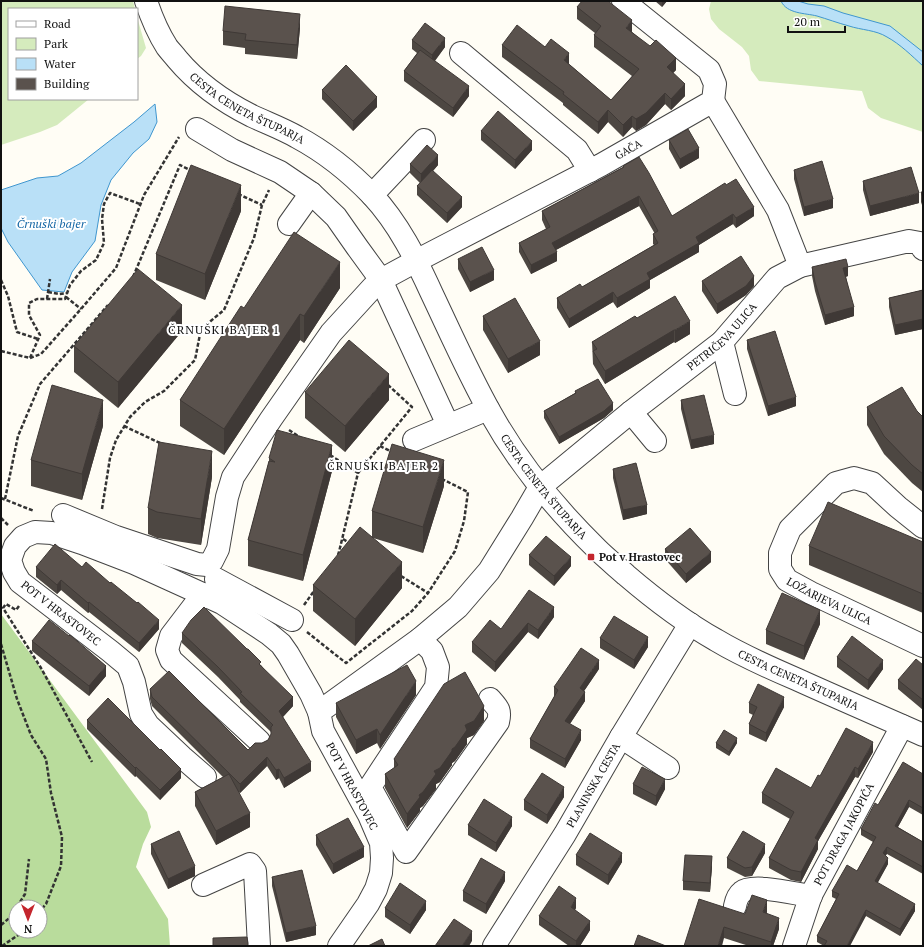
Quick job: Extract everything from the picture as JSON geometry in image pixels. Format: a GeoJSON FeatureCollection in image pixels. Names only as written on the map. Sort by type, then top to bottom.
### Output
{"type":"FeatureCollection","features":[{"type":"Feature","properties":{"kind":"street","name":"CESTA CENETA ŠTUPARJA"},"geometry":{"type":"LineString","coordinates":[[146,1],[167,47],[184,68],[200,83],[235,107],[251,116],[296,136],[332,159],[354,177],[372,195],[395,224],[416,261],[488,409],[514,451],[540,487],[598,550],[646,592],[713,639],[743,655],[923,735]]}},
{"type":"Feature","properties":{"kind":"street"},"geometry":{"type":"LineString","coordinates":[[623,1],[709,70],[715,84],[713,101],[778,210],[800,266]]}},
{"type":"Feature","properties":{"kind":"street"},"geometry":{"type":"LineString","coordinates":[[462,53],[577,150],[590,171]]}},
{"type":"Feature","properties":{"kind":"street","name":"GAČA"},"geometry":{"type":"LineString","coordinates":[[99,529],[189,562],[207,565],[212,561],[218,548],[227,497],[234,477],[271,419],[331,333],[372,287],[381,280],[416,261],[590,171],[713,101]]}},
{"type":"Feature","properties":{"kind":"street"},"geometry":{"type":"LineString","coordinates":[[188,133],[232,150],[280,172],[311,193],[336,217],[381,280],[448,425]]}},
{"type":"Feature","properties":{"kind":"street"},"geometry":{"type":"LineString","coordinates":[[372,195],[424,140]]}},
{"type":"Feature","properties":{"kind":"street"},"geometry":{"type":"LineString","coordinates":[[289,224],[311,193]]}},
{"type":"Feature","properties":{"kind":"street","name":"PETRIČEVA ULICA"},"geometry":{"type":"LineString","coordinates":[[540,487],[631,412],[722,342],[777,278],[800,266],[908,240],[920,243],[923,249]]}},
{"type":"Feature","properties":{"kind":"street"},"geometry":{"type":"LineString","coordinates":[[722,342],[735,394]]}},
{"type":"Feature","properties":{"kind":"street"},"geometry":{"type":"LineString","coordinates":[[414,440],[488,409]]}},
{"type":"Feature","properties":{"kind":"street"},"geometry":{"type":"LineString","coordinates":[[631,412],[655,441]]}},
{"type":"Feature","properties":{"kind":"street","name":"LOŽARJEVA ULICA"},"geometry":{"type":"LineString","coordinates":[[923,527],[872,483],[854,478],[836,483],[790,529],[780,553],[780,569],[787,580],[811,593],[923,646]]}},
{"type":"Feature","properties":{"kind":"street"},"geometry":{"type":"LineString","coordinates":[[319,712],[420,639],[458,607],[489,571],[540,487]]}},
{"type":"Feature","properties":{"kind":"street"},"geometry":{"type":"LineString","coordinates":[[63,515],[99,529]]}},
{"type":"Feature","properties":{"kind":"street","name":"POT V HRASTOVEC"},"geometry":{"type":"LineString","coordinates":[[204,777],[148,725],[141,714],[134,682],[128,666],[20,582],[14,572],[10,560],[15,546],[22,536],[35,532],[52,533],[134,563],[210,586],[222,603],[281,644],[311,694],[319,712],[323,731],[369,815],[381,843],[381,873],[376,889],[368,904],[339,946]]}},
{"type":"Feature","properties":{"kind":"street"},"geometry":{"type":"LineString","coordinates":[[259,741],[171,660],[167,650],[171,636],[210,586],[292,620]]}},
{"type":"Feature","properties":{"kind":"street","name":"PLANINSKA CESTA"},"geometry":{"type":"LineString","coordinates":[[494,946],[565,834],[620,736],[690,624]]}},
{"type":"Feature","properties":{"kind":"street"},"geometry":{"type":"LineString","coordinates":[[420,639],[432,652],[438,667],[436,687],[370,787],[406,852],[498,722],[500,714],[498,707],[490,699]]}},
{"type":"Feature","properties":{"kind":"street","name":"POT DRAGA JAKOPIČA"},"geometry":{"type":"LineString","coordinates":[[794,946],[811,896],[902,726]]}},
{"type":"Feature","properties":{"kind":"street"},"geometry":{"type":"LineString","coordinates":[[620,736],[668,768]]}},
{"type":"Feature","properties":{"kind":"street"},"geometry":{"type":"LineString","coordinates":[[203,886],[250,864],[255,871],[259,946]]}},
{"type":"Feature","properties":{"kind":"street"},"geometry":{"type":"LineString","coordinates":[[735,906],[738,896],[748,889],[758,888],[811,896]]}},
{"type":"Feature","properties":{"kind":"path"},"geometry":{"type":"LineString","coordinates":[[1,351],[30,358],[41,354],[116,268],[144,195],[188,133]]}},
{"type":"Feature","properties":{"kind":"path"},"geometry":{"type":"LineString","coordinates":[[132,278],[180,165],[194,172]]}},
{"type":"Feature","properties":{"kind":"path"},"geometry":{"type":"LineString","coordinates":[[235,192],[262,205]]}},
{"type":"Feature","properties":{"kind":"path"},"geometry":{"type":"LineString","coordinates":[[99,529],[110,458],[116,440],[130,417],[145,402],[164,391],[195,360],[201,329],[224,310],[254,238],[262,205],[268,192]]}},
{"type":"Feature","properties":{"kind":"path"},"geometry":{"type":"LineString","coordinates":[[66,297],[70,285],[81,271],[96,260],[104,243],[102,219],[104,204],[110,193],[140,204]]}},
{"type":"Feature","properties":{"kind":"path"},"geometry":{"type":"LineString","coordinates":[[47,299],[50,279]]}},
{"type":"Feature","properties":{"kind":"path"},"geometry":{"type":"LineString","coordinates":[[1,280],[8,296],[17,332],[38,339]]}},
{"type":"Feature","properties":{"kind":"path"},"geometry":{"type":"LineString","coordinates":[[48,292],[59,294],[67,293]]}},
{"type":"Feature","properties":{"kind":"path"},"geometry":{"type":"LineString","coordinates":[[66,297],[81,308]]}},
{"type":"Feature","properties":{"kind":"path"},"geometry":{"type":"LineString","coordinates":[[30,358],[40,335],[29,316],[29,303],[37,299],[65,299],[66,297]]}},
{"type":"Feature","properties":{"kind":"path"},"geometry":{"type":"LineString","coordinates":[[1,498],[5,499],[18,436],[40,384],[112,301]]}},
{"type":"Feature","properties":{"kind":"path"},"geometry":{"type":"LineString","coordinates":[[336,558],[340,552],[358,473],[412,407],[383,380]]}},
{"type":"Feature","properties":{"kind":"path"},"geometry":{"type":"LineString","coordinates":[[271,419],[305,440]]}},
{"type":"Feature","properties":{"kind":"path"},"geometry":{"type":"LineString","coordinates":[[124,426],[165,445]]}},
{"type":"Feature","properties":{"kind":"path"},"geometry":{"type":"LineString","coordinates":[[380,446],[394,453]]}},
{"type":"Feature","properties":{"kind":"path"},"geometry":{"type":"LineString","coordinates":[[325,452],[358,473]]}},
{"type":"Feature","properties":{"kind":"path"},"geometry":{"type":"LineString","coordinates":[[318,586],[292,620],[346,662],[412,611],[428,593],[455,551],[464,521],[468,492],[441,478]]}},
{"type":"Feature","properties":{"kind":"path"},"geometry":{"type":"LineString","coordinates":[[342,539],[356,548]]}},
{"type":"Feature","properties":{"kind":"path"},"geometry":{"type":"LineString","coordinates":[[395,572],[428,593]]}},
{"type":"Feature","properties":{"kind":"path"},"geometry":{"type":"LineString","coordinates":[[33,591],[16,610],[6,604],[3,608],[41,668],[92,762]]}},
{"type":"Feature","properties":{"kind":"path"},"geometry":{"type":"LineString","coordinates":[[1,644],[17,699],[31,735],[46,759],[51,793],[62,837],[61,866],[48,899]]}},
{"type":"Feature","properties":{"kind":"path"},"geometry":{"type":"LineString","coordinates":[[22,899],[25,894],[29,859]]}},
{"type":"Feature","properties":{"kind":"path"},"geometry":{"type":"LineString","coordinates":[[2,946],[12,939]]}},
{"type":"Feature","properties":{"kind":"green space"},"geometry":{"type":"Polygon","coordinates":[[[1,1],[133,1],[135,8],[8,8],[8,100],[88,100],[57,125],[1,145],[1,1]]]}},
{"type":"Feature","properties":{"kind":"green space"},"geometry":{"type":"Polygon","coordinates":[[[711,1],[923,1],[923,132],[881,118],[868,108],[862,91],[759,81],[751,70],[749,56],[742,47],[719,29],[711,19],[709,9],[711,1]]]}},
{"type":"Feature","properties":{"kind":"green space"},"geometry":{"type":"Polygon","coordinates":[[[138,20],[146,48],[138,58],[138,20]]]}},
{"type":"Feature","properties":{"kind":"green space"},"geometry":{"type":"Polygon","coordinates":[[[1,614],[147,812],[151,827],[143,844],[136,867],[168,919],[170,946],[1,946],[1,614]]]}},
{"type":"Feature","properties":{"kind":"water"},"geometry":{"type":"Polygon","coordinates":[[[781,1],[798,1],[824,6],[890,26],[923,52],[923,66],[892,40],[883,35],[817,16],[792,11],[781,1]]]}},
{"type":"Feature","properties":{"kind":"water","name":"Črnuški bajer"},"geometry":{"type":"Polygon","coordinates":[[[155,104],[157,122],[149,139],[133,153],[111,180],[101,205],[95,241],[72,272],[64,292],[42,290],[8,242],[1,228],[1,190],[37,178],[58,176],[81,163],[155,104]]]}},
{"type":"Feature","properties":{"kind":"building"},"geometry":{"type":"Polygon","coordinates":[[[582,1],[608,1],[632,20],[626,28],[650,46],[656,40],[676,58],[667,67],[685,84],[671,99],[665,93],[646,113],[636,119],[632,116],[623,125],[608,110],[598,122],[563,94],[564,92],[502,45],[517,25],[545,47],[551,39],[569,53],[564,60],[611,100],[639,69],[594,35],[601,26],[577,7],[582,1]]]}},
{"type":"Feature","properties":{"kind":"building"},"geometry":{"type":"Polygon","coordinates":[[[225,6],[300,14],[297,45],[245,40],[246,34],[223,31],[225,6]]]}},
{"type":"Feature","properties":{"kind":"building"},"geometry":{"type":"Polygon","coordinates":[[[425,23],[445,38],[432,55],[412,40],[425,23]]]}},
{"type":"Feature","properties":{"kind":"building"},"geometry":{"type":"Polygon","coordinates":[[[420,50],[469,86],[453,108],[404,71],[420,50]]]}},
{"type":"Feature","properties":{"kind":"building"},"geometry":{"type":"Polygon","coordinates":[[[346,65],[377,97],[353,121],[322,90],[346,65]]]}},
{"type":"Feature","properties":{"kind":"building"},"geometry":{"type":"Polygon","coordinates":[[[498,111],[532,141],[515,160],[481,131],[498,111]]]}},
{"type":"Feature","properties":{"kind":"building"},"geometry":{"type":"Polygon","coordinates":[[[688,129],[699,148],[680,159],[669,140],[688,129]]]}},
{"type":"Feature","properties":{"kind":"building"},"geometry":{"type":"Polygon","coordinates":[[[427,145],[438,155],[421,174],[410,164],[427,145]]]}},
{"type":"Feature","properties":{"kind":"building"},"geometry":{"type":"Polygon","coordinates":[[[639,157],[672,216],[725,183],[726,185],[736,179],[754,207],[736,218],[733,214],[696,237],[699,243],[647,273],[650,279],[617,298],[613,292],[569,319],[557,298],[580,284],[582,287],[658,243],[653,234],[658,231],[639,196],[552,243],[557,252],[531,265],[519,243],[550,227],[542,211],[624,167],[623,166],[639,157]]]}},
{"type":"Feature","properties":{"kind":"building"},"geometry":{"type":"Polygon","coordinates":[[[822,161],[833,199],[804,207],[794,170],[822,161]]]}},
{"type":"Feature","properties":{"kind":"building"},"geometry":{"type":"Polygon","coordinates":[[[191,165],[241,185],[205,274],[156,254],[191,165]]]}},
{"type":"Feature","properties":{"kind":"building"},"geometry":{"type":"Polygon","coordinates":[[[911,167],[919,193],[870,206],[863,181],[911,167]]]}},
{"type":"Feature","properties":{"kind":"building"},"geometry":{"type":"Polygon","coordinates":[[[432,170],[462,197],[447,213],[417,186],[432,170]]]}},
{"type":"Feature","properties":{"kind":"building"},"geometry":{"type":"Polygon","coordinates":[[[294,232],[340,262],[304,316],[300,314],[224,429],[180,400],[241,306],[244,308],[294,232]]]}},
{"type":"Feature","properties":{"kind":"building"},"geometry":{"type":"Polygon","coordinates":[[[482,247],[494,270],[470,282],[458,259],[482,247]]]}},
{"type":"Feature","properties":{"kind":"building"},"geometry":{"type":"Polygon","coordinates":[[[741,256],[754,276],[746,286],[717,304],[702,281],[741,256]]]}},
{"type":"Feature","properties":{"kind":"building"},"geometry":{"type":"Polygon","coordinates":[[[846,259],[848,267],[843,268],[854,307],[825,315],[812,267],[846,259]]]}},
{"type":"Feature","properties":{"kind":"building"},"geometry":{"type":"Polygon","coordinates":[[[138,269],[182,305],[118,382],[74,346],[138,269]]]}},
{"type":"Feature","properties":{"kind":"building"},"geometry":{"type":"Polygon","coordinates":[[[923,290],[923,319],[895,325],[889,298],[923,290]]]}},
{"type":"Feature","properties":{"kind":"building"},"geometry":{"type":"Polygon","coordinates":[[[675,296],[690,321],[605,371],[593,351],[597,349],[592,342],[635,316],[637,318],[675,296]]]}},
{"type":"Feature","properties":{"kind":"building"},"geometry":{"type":"Polygon","coordinates":[[[515,298],[540,341],[508,359],[483,316],[515,298]]]}},
{"type":"Feature","properties":{"kind":"building"},"geometry":{"type":"Polygon","coordinates":[[[775,331],[796,397],[768,406],[747,340],[775,331]]]}},
{"type":"Feature","properties":{"kind":"building"},"geometry":{"type":"Polygon","coordinates":[[[349,340],[389,374],[345,426],[305,392],[349,340]]]}},
{"type":"Feature","properties":{"kind":"building"},"geometry":{"type":"Polygon","coordinates":[[[598,379],[613,403],[604,411],[559,437],[544,411],[576,393],[575,391],[598,379]]]}},
{"type":"Feature","properties":{"kind":"building"},"geometry":{"type":"Polygon","coordinates":[[[52,385],[103,400],[82,474],[31,460],[52,385]]]}},
{"type":"Feature","properties":{"kind":"building"},"geometry":{"type":"Polygon","coordinates":[[[902,387],[917,411],[923,417],[923,474],[912,465],[884,436],[867,407],[902,387]]]}},
{"type":"Feature","properties":{"kind":"building"},"geometry":{"type":"Polygon","coordinates":[[[704,395],[714,435],[691,440],[681,400],[704,395]]]}},
{"type":"Feature","properties":{"kind":"building"},"geometry":{"type":"Polygon","coordinates":[[[277,430],[332,445],[303,555],[248,540],[269,461],[275,462],[269,458],[277,430]]]}},
{"type":"Feature","properties":{"kind":"building"},"geometry":{"type":"Polygon","coordinates":[[[159,442],[212,451],[201,519],[157,512],[148,508],[159,442]]]}},
{"type":"Feature","properties":{"kind":"building"},"geometry":{"type":"Polygon","coordinates":[[[392,444],[444,460],[423,527],[372,511],[392,444]]]}},
{"type":"Feature","properties":{"kind":"building"},"geometry":{"type":"Polygon","coordinates":[[[636,463],[647,505],[623,510],[613,469],[636,463]]]}},
{"type":"Feature","properties":{"kind":"building"},"geometry":{"type":"Polygon","coordinates":[[[828,502],[923,542],[923,594],[809,546],[828,502]]]}},
{"type":"Feature","properties":{"kind":"building"},"geometry":{"type":"Polygon","coordinates":[[[360,527],[402,562],[355,619],[313,585],[360,527]]]}},
{"type":"Feature","properties":{"kind":"building"},"geometry":{"type":"Polygon","coordinates":[[[690,528],[711,552],[686,574],[665,549],[690,528]]]}},
{"type":"Feature","properties":{"kind":"building"},"geometry":{"type":"Polygon","coordinates":[[[546,536],[571,557],[554,576],[529,555],[546,536]]]}},
{"type":"Feature","properties":{"kind":"building"},"geometry":{"type":"Polygon","coordinates":[[[55,544],[82,567],[86,562],[110,583],[111,582],[137,603],[138,602],[159,620],[139,643],[61,580],[57,585],[36,567],[55,544]]]}},
{"type":"Feature","properties":{"kind":"building"},"geometry":{"type":"Polygon","coordinates":[[[529,590],[554,607],[538,630],[528,623],[495,662],[472,642],[490,620],[501,629],[529,590]]]}},
{"type":"Feature","properties":{"kind":"building"},"geometry":{"type":"Polygon","coordinates":[[[782,593],[820,610],[804,646],[766,630],[782,593]]]}},
{"type":"Feature","properties":{"kind":"building"},"geometry":{"type":"Polygon","coordinates":[[[204,607],[261,662],[259,664],[293,697],[279,711],[311,762],[284,778],[279,769],[276,770],[267,757],[240,784],[152,697],[150,689],[169,671],[248,750],[255,743],[262,743],[268,740],[271,734],[271,727],[273,725],[240,693],[242,692],[218,667],[182,633],[191,620],[204,607]]]}},
{"type":"Feature","properties":{"kind":"building"},"geometry":{"type":"Polygon","coordinates":[[[614,616],[648,637],[634,660],[600,638],[614,616]]]}},
{"type":"Feature","properties":{"kind":"building"},"geometry":{"type":"Polygon","coordinates":[[[49,620],[69,636],[70,635],[106,666],[89,686],[32,641],[49,620]]]}},
{"type":"Feature","properties":{"kind":"building"},"geometry":{"type":"Polygon","coordinates":[[[852,636],[883,660],[868,680],[837,657],[852,636]]]}},
{"type":"Feature","properties":{"kind":"building"},"geometry":{"type":"Polygon","coordinates":[[[581,648],[599,660],[580,688],[585,692],[565,721],[581,730],[565,759],[530,739],[558,690],[554,687],[581,648]]]}},
{"type":"Feature","properties":{"kind":"building"},"geometry":{"type":"Polygon","coordinates":[[[916,659],[923,665],[923,700],[898,680],[916,659]]]}},
{"type":"Feature","properties":{"kind":"building"},"geometry":{"type":"Polygon","coordinates":[[[407,665],[416,681],[380,735],[377,729],[356,740],[336,703],[407,665]]]}},
{"type":"Feature","properties":{"kind":"building"},"geometry":{"type":"Polygon","coordinates":[[[465,672],[484,706],[474,721],[465,725],[467,730],[452,749],[440,768],[434,771],[436,774],[423,792],[419,795],[420,797],[407,814],[385,774],[398,765],[394,759],[444,684],[465,672]]]}},
{"type":"Feature","properties":{"kind":"building"},"geometry":{"type":"Polygon","coordinates":[[[758,684],[784,697],[766,733],[749,724],[757,707],[749,703],[758,684]]]}},
{"type":"Feature","properties":{"kind":"building"},"geometry":{"type":"Polygon","coordinates":[[[108,698],[181,769],[160,790],[136,767],[135,768],[87,720],[108,698]]]}},
{"type":"Feature","properties":{"kind":"building"},"geometry":{"type":"Polygon","coordinates":[[[846,728],[873,742],[858,769],[855,767],[815,838],[818,840],[801,872],[791,870],[769,858],[794,812],[762,793],[776,768],[811,788],[818,775],[820,776],[846,728]]]}},
{"type":"Feature","properties":{"kind":"building"},"geometry":{"type":"Polygon","coordinates":[[[724,730],[737,738],[729,752],[716,743],[724,730]]]}},
{"type":"Feature","properties":{"kind":"building"},"geometry":{"type":"Polygon","coordinates":[[[903,762],[923,774],[923,808],[909,800],[895,826],[923,842],[923,867],[887,847],[883,853],[888,858],[875,881],[915,904],[900,929],[866,910],[847,946],[824,946],[827,941],[817,936],[839,894],[832,891],[847,865],[857,871],[876,837],[861,829],[875,803],[878,805],[903,762]]]}},
{"type":"Feature","properties":{"kind":"building"},"geometry":{"type":"Polygon","coordinates":[[[642,767],[665,779],[656,796],[633,784],[642,767]]]}},
{"type":"Feature","properties":{"kind":"building"},"geometry":{"type":"Polygon","coordinates":[[[542,773],[564,787],[547,815],[524,800],[542,773]]]}},
{"type":"Feature","properties":{"kind":"building"},"geometry":{"type":"Polygon","coordinates":[[[229,774],[250,813],[216,831],[195,792],[229,774]]]}},
{"type":"Feature","properties":{"kind":"building"},"geometry":{"type":"Polygon","coordinates":[[[484,799],[512,817],[496,843],[468,825],[484,799]]]}},
{"type":"Feature","properties":{"kind":"building"},"geometry":{"type":"Polygon","coordinates":[[[348,818],[364,847],[333,864],[316,835],[348,818]]]}},
{"type":"Feature","properties":{"kind":"building"},"geometry":{"type":"Polygon","coordinates":[[[179,831],[195,866],[168,879],[151,844],[179,831]]]}},
{"type":"Feature","properties":{"kind":"building"},"geometry":{"type":"Polygon","coordinates":[[[743,831],[765,844],[752,867],[745,868],[727,858],[743,831]]]}},
{"type":"Feature","properties":{"kind":"building"},"geometry":{"type":"Polygon","coordinates":[[[590,833],[622,853],[608,875],[576,855],[590,833]]]}},
{"type":"Feature","properties":{"kind":"building"},"geometry":{"type":"Polygon","coordinates":[[[685,855],[712,856],[710,883],[683,881],[685,855]]]}},
{"type":"Feature","properties":{"kind":"building"},"geometry":{"type":"Polygon","coordinates":[[[481,858],[505,872],[486,904],[463,891],[481,858]]]}},
{"type":"Feature","properties":{"kind":"building"},"geometry":{"type":"Polygon","coordinates":[[[302,870],[316,926],[286,933],[272,877],[302,870]]]}},
{"type":"Feature","properties":{"kind":"building"},"geometry":{"type":"Polygon","coordinates":[[[400,883],[426,901],[410,925],[385,908],[400,883]]]}},
{"type":"Feature","properties":{"kind":"building"},"geometry":{"type":"Polygon","coordinates":[[[559,886],[576,898],[571,907],[590,921],[576,941],[539,916],[559,886]]]}},
{"type":"Feature","properties":{"kind":"building"},"geometry":{"type":"Polygon","coordinates":[[[752,895],[767,900],[763,912],[779,918],[771,942],[724,927],[718,946],[684,946],[699,899],[745,914],[752,895]]]}},
{"type":"Feature","properties":{"kind":"building"},"geometry":{"type":"Polygon","coordinates":[[[454,919],[472,931],[462,946],[435,946],[454,919]]]}},
{"type":"Feature","properties":{"kind":"building"},"geometry":{"type":"Polygon","coordinates":[[[638,935],[666,946],[634,946],[638,935]]]}},
{"type":"Feature","properties":{"kind":"building"},"geometry":{"type":"Polygon","coordinates":[[[247,937],[248,946],[213,946],[213,938],[247,937]]]}},
{"type":"Feature","properties":{"kind":"building"},"geometry":{"type":"Polygon","coordinates":[[[382,939],[385,946],[368,946],[382,939]]]}},
{"type":"Feature","properties":{"kind":"place","name":"Pot v Hrastovec"},"geometry":{"type":"Point","coordinates":[591,557]}},
{"type":"Feature","properties":{"kind":"district","name":"ČRNUŠKI BAJER 1"},"geometry":{"type":"Point","coordinates":[224,329]}},
{"type":"Feature","properties":{"kind":"district","name":"ČRNUŠKI BAJER 2"},"geometry":{"type":"Point","coordinates":[383,465]}}]}
